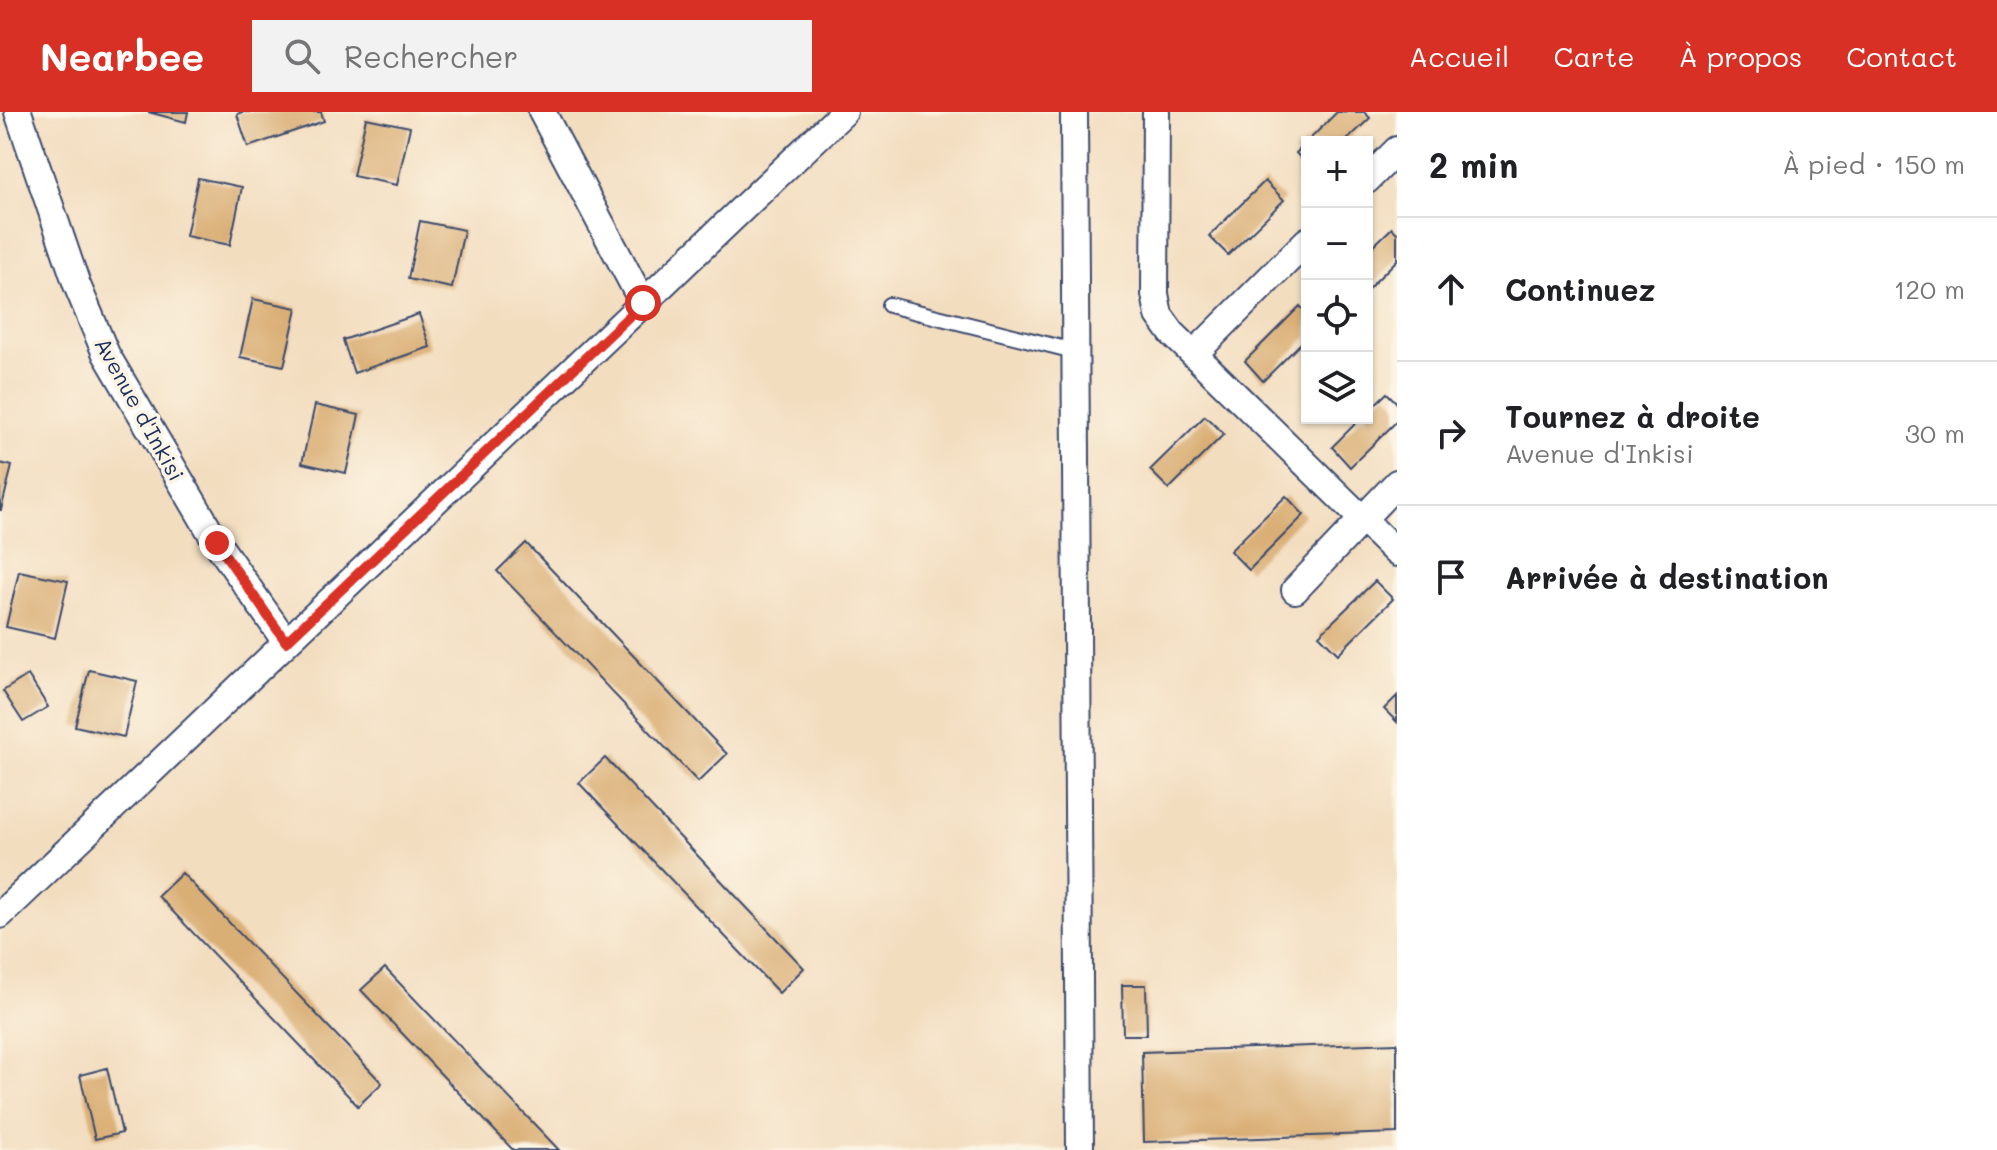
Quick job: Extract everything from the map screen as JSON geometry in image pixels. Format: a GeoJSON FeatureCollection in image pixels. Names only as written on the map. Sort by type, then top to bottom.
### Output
{"type":"FeatureCollection","features":[{"type":"Feature","properties":{"kind":"street","name":"Avenue d'Inkisi"},"geometry":{"type":"LineString","coordinates":[[18,112],[77,285],[106,354],[217,543],[286,642]]}},
{"type":"Feature","properties":{"kind":"street"},"geometry":{"type":"LineString","coordinates":[[542,112],[643,303]]}},
{"type":"Feature","properties":{"kind":"street"},"geometry":{"type":"LineString","coordinates":[[0,915],[844,112]]}},
{"type":"Feature","properties":{"kind":"street"},"geometry":{"type":"LineString","coordinates":[[1074,112],[1080,1150]]}},
{"type":"Feature","properties":{"kind":"street"},"geometry":{"type":"LineString","coordinates":[[1156,112],[1155,294],[1159,315],[1172,333],[1397,553]]}},
{"type":"Feature","properties":{"kind":"street"},"geometry":{"type":"LineString","coordinates":[[1373,174],[1397,150]]}},
{"type":"Feature","properties":{"kind":"street"},"geometry":{"type":"LineString","coordinates":[[1194,354],[1301,247]]}},
{"type":"Feature","properties":{"kind":"street"},"geometry":{"type":"LineString","coordinates":[[1295,590],[1397,483]]}},
{"type":"Feature","properties":{"kind":"lane"},"geometry":{"type":"LineString","coordinates":[[889,305],[1074,351]]}},
{"type":"Feature","properties":{"kind":"building"},"geometry":{"type":"Polygon","coordinates":[[[148,112],[188,112],[186,122],[148,112]]]}},
{"type":"Feature","properties":{"kind":"building"},"geometry":{"type":"Polygon","coordinates":[[[321,112],[324,121],[248,147],[237,114],[321,112]]]}},
{"type":"Feature","properties":{"kind":"building"},"geometry":{"type":"Polygon","coordinates":[[[1337,112],[1364,112],[1370,118],[1351,136],[1313,136],[1337,112]]]}},
{"type":"Feature","properties":{"kind":"building"},"geometry":{"type":"Polygon","coordinates":[[[366,118],[410,127],[397,185],[353,176],[366,118]]]}},
{"type":"Feature","properties":{"kind":"building"},"geometry":{"type":"Polygon","coordinates":[[[198,178],[242,187],[230,245],[186,236],[198,178]]]}},
{"type":"Feature","properties":{"kind":"building"},"geometry":{"type":"Polygon","coordinates":[[[1265,181],[1284,200],[1228,255],[1209,236],[1265,181]]]}},
{"type":"Feature","properties":{"kind":"building"},"geometry":{"type":"Polygon","coordinates":[[[420,221],[464,230],[452,288],[408,279],[420,221]]]}},
{"type":"Feature","properties":{"kind":"building"},"geometry":{"type":"Polygon","coordinates":[[[1392,228],[1397,233],[1397,260],[1373,284],[1373,280],[1373,246],[1392,228]]]}},
{"type":"Feature","properties":{"kind":"building"},"geometry":{"type":"Polygon","coordinates":[[[253,299],[297,308],[284,366],[240,357],[253,299]]]}},
{"type":"Feature","properties":{"kind":"building"},"geometry":{"type":"Polygon","coordinates":[[[1300,306],[1301,343],[1263,381],[1245,361],[1300,306]]]}},
{"type":"Feature","properties":{"kind":"building"},"geometry":{"type":"Polygon","coordinates":[[[419,314],[430,347],[354,373],[343,340],[419,314]]]}},
{"type":"Feature","properties":{"kind":"building"},"geometry":{"type":"Polygon","coordinates":[[[1387,393],[1397,403],[1397,421],[1350,467],[1332,447],[1355,424],[1373,424],[1373,406],[1387,393]]]}},
{"type":"Feature","properties":{"kind":"building"},"geometry":{"type":"Polygon","coordinates":[[[315,405],[359,415],[346,473],[302,463],[315,405]]]}},
{"type":"Feature","properties":{"kind":"building"},"geometry":{"type":"Polygon","coordinates":[[[1205,416],[1224,434],[1169,489],[1150,470],[1205,416]]]}},
{"type":"Feature","properties":{"kind":"building"},"geometry":{"type":"Polygon","coordinates":[[[0,463],[12,466],[1,510],[0,510],[0,463]]]}},
{"type":"Feature","properties":{"kind":"building"},"geometry":{"type":"Polygon","coordinates":[[[1286,496],[1304,515],[1249,570],[1230,551],[1286,496]]]}},
{"type":"Feature","properties":{"kind":"building"},"geometry":{"type":"Polygon","coordinates":[[[526,543],[727,754],[698,782],[497,571],[526,543]]]}},
{"type":"Feature","properties":{"kind":"building"},"geometry":{"type":"Polygon","coordinates":[[[19,571],[68,581],[55,638],[6,627],[19,571]]]}},
{"type":"Feature","properties":{"kind":"building"},"geometry":{"type":"Polygon","coordinates":[[[1375,581],[1393,599],[1338,654],[1319,635],[1375,581]]]}},
{"type":"Feature","properties":{"kind":"building"},"geometry":{"type":"Polygon","coordinates":[[[89,670],[137,681],[124,737],[75,726],[89,670]]]}},
{"type":"Feature","properties":{"kind":"building"},"geometry":{"type":"Polygon","coordinates":[[[28,675],[48,707],[23,722],[3,691],[28,675]]]}},
{"type":"Feature","properties":{"kind":"building"},"geometry":{"type":"Polygon","coordinates":[[[1397,696],[1397,722],[1384,709],[1397,696]]]}},
{"type":"Feature","properties":{"kind":"building"},"geometry":{"type":"Polygon","coordinates":[[[605,758],[804,968],[779,993],[579,783],[605,758]]]}},
{"type":"Feature","properties":{"kind":"building"},"geometry":{"type":"Polygon","coordinates":[[[182,873],[382,1083],[358,1106],[158,896],[182,873]]]}},
{"type":"Feature","properties":{"kind":"building"},"geometry":{"type":"Polygon","coordinates":[[[385,968],[559,1150],[513,1150],[361,990],[385,968]]]}},
{"type":"Feature","properties":{"kind":"building"},"geometry":{"type":"Polygon","coordinates":[[[1122,985],[1146,985],[1147,1035],[1123,1035],[1122,985]]]}},
{"type":"Feature","properties":{"kind":"building"},"geometry":{"type":"Polygon","coordinates":[[[1397,1043],[1397,1133],[1144,1142],[1142,1052],[1397,1043]]]}},
{"type":"Feature","properties":{"kind":"building"},"geometry":{"type":"Polygon","coordinates":[[[107,1068],[122,1133],[95,1139],[80,1075],[107,1068]]]}},
{"type":"Feature","properties":{"kind":"route"},"geometry":{"type":"LineString","coordinates":[[217,543],[286,642],[643,303]]}}]}
